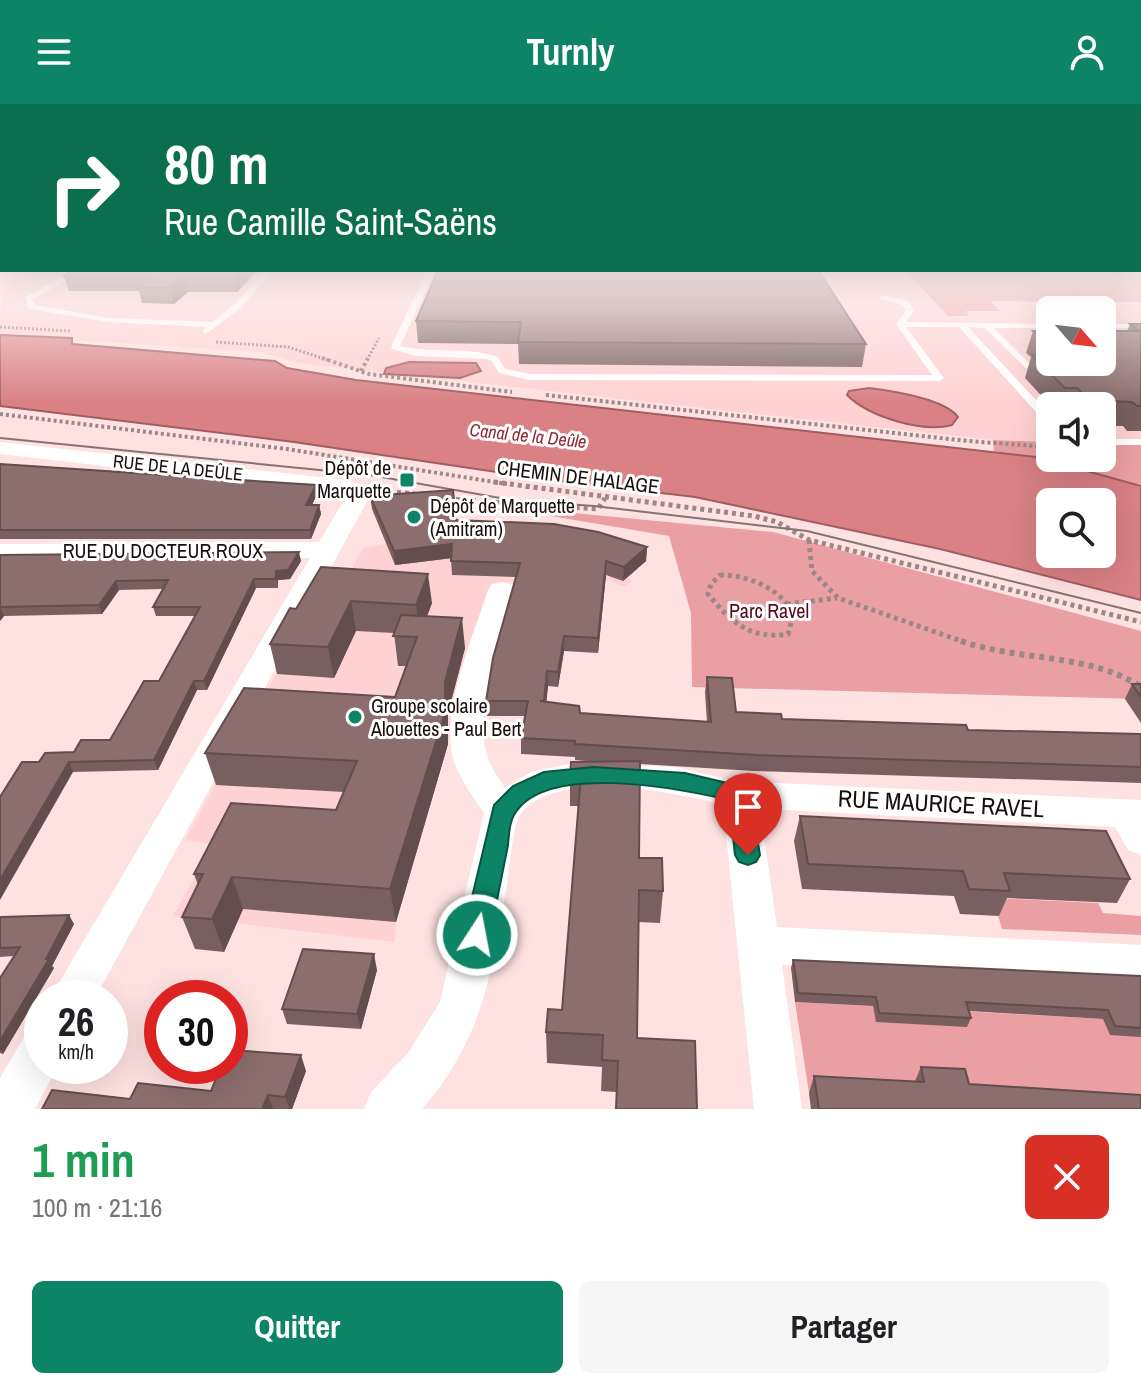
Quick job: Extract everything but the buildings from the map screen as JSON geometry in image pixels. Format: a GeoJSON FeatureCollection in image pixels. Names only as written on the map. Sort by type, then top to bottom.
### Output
{"type":"FeatureCollection","features":[{"type":"Feature","properties":{"kind":"street","name":"RUE DE LA DEÛLE"},"geometry":{"type":"LineString","coordinates":[[0,448],[338,486],[355,491]]}},
{"type":"Feature","properties":{"kind":"street"},"geometry":{"type":"LineString","coordinates":[[82,980],[357,500],[355,491]]}},
{"type":"Feature","properties":{"kind":"street","name":"RUE DU DOCTEUR ROUX"},"geometry":{"type":"LineString","coordinates":[[0,552],[327,550]]}},
{"type":"Feature","properties":{"kind":"street"},"geometry":{"type":"LineString","coordinates":[[388,1109],[431,1062],[458,1014],[466,991],[502,812],[473,763],[467,733],[502,590]]}},
{"type":"Feature","properties":{"kind":"street","name":"RUE MAURICE RAVEL"},"geometry":{"type":"LineString","coordinates":[[502,812],[532,786],[552,778],[572,775],[685,781],[740,794],[1136,822]]}},
{"type":"Feature","properties":{"kind":"street"},"geometry":{"type":"LineString","coordinates":[[740,794],[778,1109]]}},
{"type":"Feature","properties":{"kind":"street"},"geometry":{"type":"LineString","coordinates":[[759,945],[1141,964]]}},
{"type":"Feature","properties":{"kind":"street"},"geometry":{"type":"LineString","coordinates":[[9,1109],[24,1082]]}},
{"type":"Feature","properties":{"kind":"lane"},"geometry":{"type":"LineString","coordinates":[[49,310],[109,320],[213,325]]}},
{"type":"Feature","properties":{"kind":"lane"},"geometry":{"type":"LineString","coordinates":[[204,332],[232,310]]}},
{"type":"Feature","properties":{"kind":"lane"},"geometry":{"type":"LineString","coordinates":[[412,310],[395,347],[417,353],[487,356],[495,359],[502,371],[521,376],[939,378],[902,321],[962,326],[1036,326]]}},
{"type":"Feature","properties":{"kind":"lane"},"geometry":{"type":"LineString","coordinates":[[962,326],[1036,406]]}},
{"type":"Feature","properties":{"kind":"lane"},"geometry":{"type":"LineString","coordinates":[[988,326],[1026,365]]}},
{"type":"Feature","properties":{"kind":"lane"},"geometry":{"type":"LineString","coordinates":[[1116,326],[1141,326]]}},
{"type":"Feature","properties":{"kind":"lane"},"geometry":{"type":"LineString","coordinates":[[1116,442],[1141,442]]}},
{"type":"Feature","properties":{"kind":"path","name":"CHEMIN DE HALAGE"},"geometry":{"type":"LineString","coordinates":[[0,414],[287,449],[605,498],[754,516],[777,522],[809,540],[1141,622]]}},
{"type":"Feature","properties":{"kind":"path"},"geometry":{"type":"LineString","coordinates":[[355,491],[399,491],[428,496]]}},
{"type":"Feature","properties":{"kind":"path"},"geometry":{"type":"LineString","coordinates":[[443,499],[598,509],[605,498]]}},
{"type":"Feature","properties":{"kind":"path"},"geometry":{"type":"LineString","coordinates":[[809,540],[812,571],[838,598],[954,640],[1125,676],[1141,687]]}},
{"type":"Feature","properties":{"kind":"path"},"geometry":{"type":"LineString","coordinates":[[787,604],[792,610],[794,624],[788,634],[773,637],[752,635],[739,629],[708,594],[711,584],[720,575],[735,574],[757,580],[787,604],[838,598]]}},
{"type":"Feature","properties":{"kind":"shaded area"},"geometry":{"type":"Polygon","coordinates":[[[1,310],[1036,310],[1036,376],[1116,376],[1116,310],[1141,310],[1141,445],[1116,444],[1116,392],[1036,392],[1036,442],[993,440],[297,363],[261,352],[0,335],[1,310]]]}},
{"type":"Feature","properties":{"kind":"shaded area","name":"Groupe scolaire Alouettes - Paul Bert"},"geometry":{"type":"Polygon","coordinates":[[[430,536],[646,561],[628,578],[632,581],[625,587],[602,578],[476,648],[396,922],[394,942],[173,916],[213,844],[185,840],[320,595],[337,596],[363,548],[430,536]]]}},
{"type":"Feature","properties":{"kind":"green space"},"geometry":{"type":"Polygon","coordinates":[[[942,310],[1000,311],[966,311],[969,316],[948,316],[942,310]]]}},
{"type":"Feature","properties":{"kind":"green space"},"geometry":{"type":"Polygon","coordinates":[[[993,440],[1036,442],[1036,457],[994,452],[993,440]]]}},
{"type":"Feature","properties":{"kind":"green space"},"geometry":{"type":"Polygon","coordinates":[[[1116,444],[1141,445],[1141,486],[1090,472],[1116,472],[1116,444]]]}},
{"type":"Feature","properties":{"kind":"green space","name":"Parc Ravel"},"geometry":{"type":"Polygon","coordinates":[[[563,512],[773,532],[1141,631],[1141,699],[692,687],[691,613],[669,536],[545,515],[563,512]]]}},
{"type":"Feature","properties":{"kind":"green space"},"geometry":{"type":"Polygon","coordinates":[[[993,898],[1098,903],[1103,913],[1141,916],[1141,935],[1002,929],[993,898]]]}},
{"type":"Feature","properties":{"kind":"green space"},"geometry":{"type":"Polygon","coordinates":[[[795,1002],[873,1006],[876,1021],[962,1011],[1103,1019],[1141,1037],[1141,1109],[809,1093],[795,1002]]]}},
{"type":"Feature","properties":{"kind":"water","name":"Canal de la Deûle"},"geometry":{"type":"Polygon","coordinates":[[[0,335],[72,338],[72,344],[275,361],[287,368],[356,380],[1036,457],[1036,472],[1090,472],[1141,486],[1141,600],[940,549],[695,497],[543,479],[294,442],[0,406],[0,335]]]}},
{"type":"Feature","properties":{"kind":"water"},"geometry":{"type":"Polygon","coordinates":[[[409,362],[476,363],[481,371],[460,378],[384,374],[386,368],[409,362]]]}},
{"type":"Feature","properties":{"kind":"water"},"geometry":{"type":"Polygon","coordinates":[[[869,388],[930,401],[942,405],[958,417],[952,425],[912,425],[869,410],[847,395],[849,391],[869,388]]]}},
{"type":"Feature","properties":{"kind":"tram line"},"geometry":{"type":"LineString","coordinates":[[0,438],[370,475],[511,500],[594,506],[807,531],[1141,613]]}},
{"type":"Feature","properties":{"kind":"tram line"},"geometry":{"type":"LineString","coordinates":[[455,512],[519,508]]}},
{"type":"Feature","properties":{"kind":"place","name":"Dépôt de Marquette"},"geometry":{"type":"Point","coordinates":[407,480]}},
{"type":"Feature","properties":{"kind":"place","name":"Dépôt de Marquette (Amitram)"},"geometry":{"type":"Point","coordinates":[414,517]}},
{"type":"Feature","properties":{"kind":"place","name":"Groupe scolaire Alouettes - Paul Bert"},"geometry":{"type":"Point","coordinates":[355,717]}},
{"type":"Feature","properties":{"kind":"route"},"geometry":{"type":"LineString","coordinates":[[477,935],[502,812],[521,793],[552,778],[572,775],[638,777],[685,781],[740,794],[748,855]]}}]}
